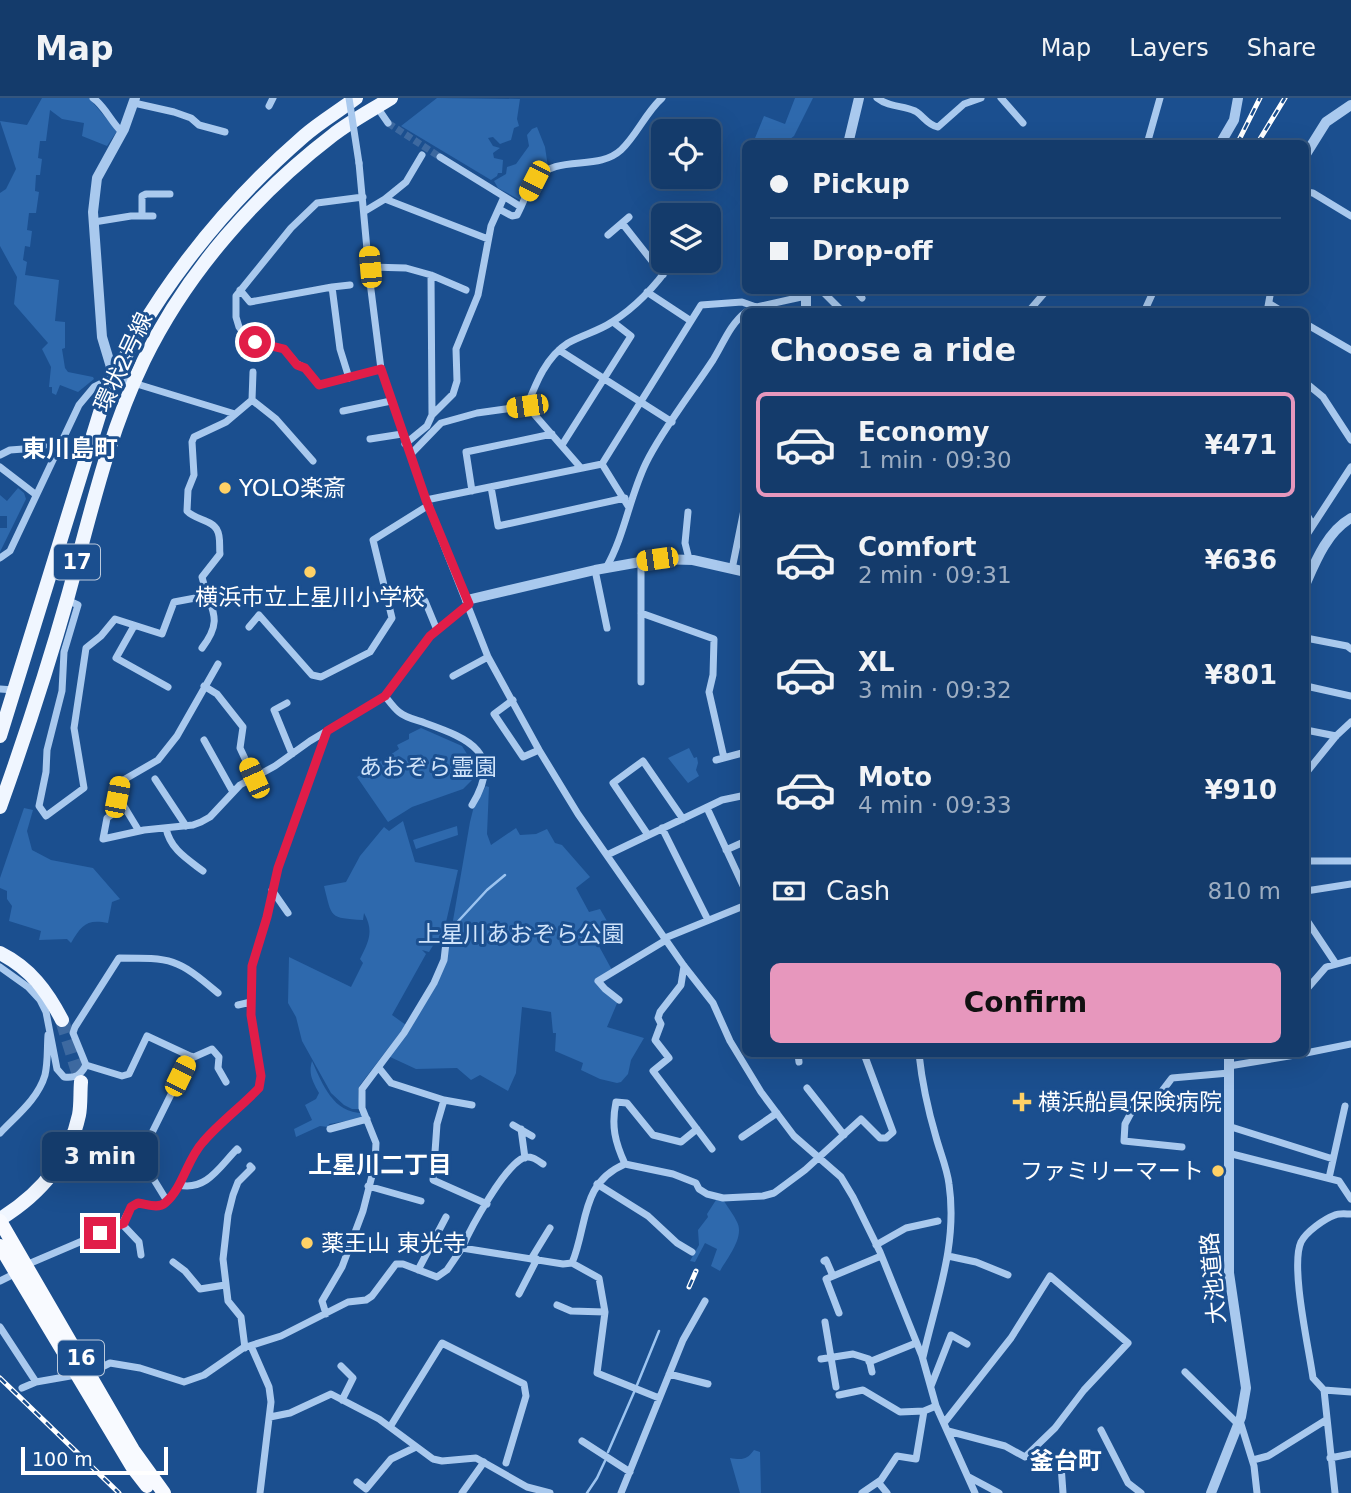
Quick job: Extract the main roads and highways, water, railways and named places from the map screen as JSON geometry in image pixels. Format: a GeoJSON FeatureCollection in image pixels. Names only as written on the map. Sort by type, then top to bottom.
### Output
{"type":"FeatureCollection","features":[{"type":"Feature","properties":{"kind":"highway","name":"16"},"geometry":{"type":"LineString","coordinates":[[0,1220],[21,1269],[84,1374],[164,1493]]}},
{"type":"Feature","properties":{"kind":"highway","name":"16"},"geometry":{"type":"LineString","coordinates":[[0,1246],[21,1269]]}},
{"type":"Feature","properties":{"kind":"highway","name":"16"},"geometry":{"type":"LineString","coordinates":[[84,1374],[133,1468],[152,1493]]}},
{"type":"Feature","properties":{"kind":"main road","name":"環状2号線"},"geometry":{"type":"LineString","coordinates":[[0,736],[7,689],[102,405],[114,377],[161,296],[230,208],[306,135],[356,98]]}},
{"type":"Feature","properties":{"kind":"main road","name":"環状2号線"},"geometry":{"type":"LineString","coordinates":[[0,807],[67,599],[98,487],[145,358],[179,300],[216,249],[246,214],[276,184],[335,134],[391,98]]}},
{"type":"Feature","properties":{"kind":"main road"},"geometry":{"type":"LineString","coordinates":[[0,953],[11,958],[34,977],[50,997],[62,1020]]}},
{"type":"Feature","properties":{"kind":"main road"},"geometry":{"type":"LineString","coordinates":[[0,1220],[24,1204],[51,1175],[69,1148],[79,1114],[81,1082]]}},
{"type":"Feature","properties":{"kind":"waterway"},"geometry":{"type":"LineString","coordinates":[[451,929],[487,890],[505,875]]}},
{"type":"Feature","properties":{"kind":"waterway"},"geometry":{"type":"LineString","coordinates":[[637,1385],[659,1331]]}},
{"type":"Feature","properties":{"kind":"waterway"},"geometry":{"type":"LineString","coordinates":[[608,1452],[635,1390]]}},
{"type":"Feature","properties":{"kind":"waterway"},"geometry":{"type":"LineString","coordinates":[[587,1493],[605,1461]]}},
{"type":"Feature","properties":{"kind":"tunnel"},"geometry":{"type":"LineString","coordinates":[[388,123],[440,157]]}},
{"type":"Feature","properties":{"kind":"tunnel"},"geometry":{"type":"LineString","coordinates":[[62,1020],[81,1082]]}},
{"type":"Feature","properties":{"kind":"railway"},"geometry":{"type":"LineString","coordinates":[[1239,140],[1260,98]]}},
{"type":"Feature","properties":{"kind":"railway"},"geometry":{"type":"LineString","coordinates":[[1259,140],[1285,98]]}},
{"type":"Feature","properties":{"kind":"railway"},"geometry":{"type":"LineString","coordinates":[[689,1287],[696,1271]]}},
{"type":"Feature","properties":{"kind":"railway"},"geometry":{"type":"LineString","coordinates":[[0,1378],[119,1493]]}},
{"type":"Feature","properties":{"kind":"place","name":"YOLO楽斎"},"geometry":{"type":"Point","coordinates":[225,488]}},
{"type":"Feature","properties":{"kind":"place","name":"横浜市立上星川小学校"},"geometry":{"type":"Point","coordinates":[310,572]}},
{"type":"Feature","properties":{"kind":"place","name":"横浜船員保険病院"},"geometry":{"type":"Point","coordinates":[1022,1102]}},
{"type":"Feature","properties":{"kind":"place","name":"ファミリーマート"},"geometry":{"type":"Point","coordinates":[1218,1171]}},
{"type":"Feature","properties":{"kind":"place","name":"薬王山 東光寺"},"geometry":{"type":"Point","coordinates":[307,1243]}},
{"type":"Feature","properties":{"kind":"district","name":"東川島町"},"geometry":{"type":"Point","coordinates":[70,449]}},
{"type":"Feature","properties":{"kind":"district","name":"上星川二丁目"},"geometry":{"type":"Point","coordinates":[380,1165]}},
{"type":"Feature","properties":{"kind":"district","name":"釜台町"},"geometry":{"type":"Point","coordinates":[1066,1461]}},
{"type":"Feature","properties":{"kind":"park label","name":"あおぞら霊園"},"geometry":{"type":"Point","coordinates":[428,767]}},
{"type":"Feature","properties":{"kind":"park label","name":"上星川あおぞら公園"},"geometry":{"type":"Point","coordinates":[521,934]}}]}
